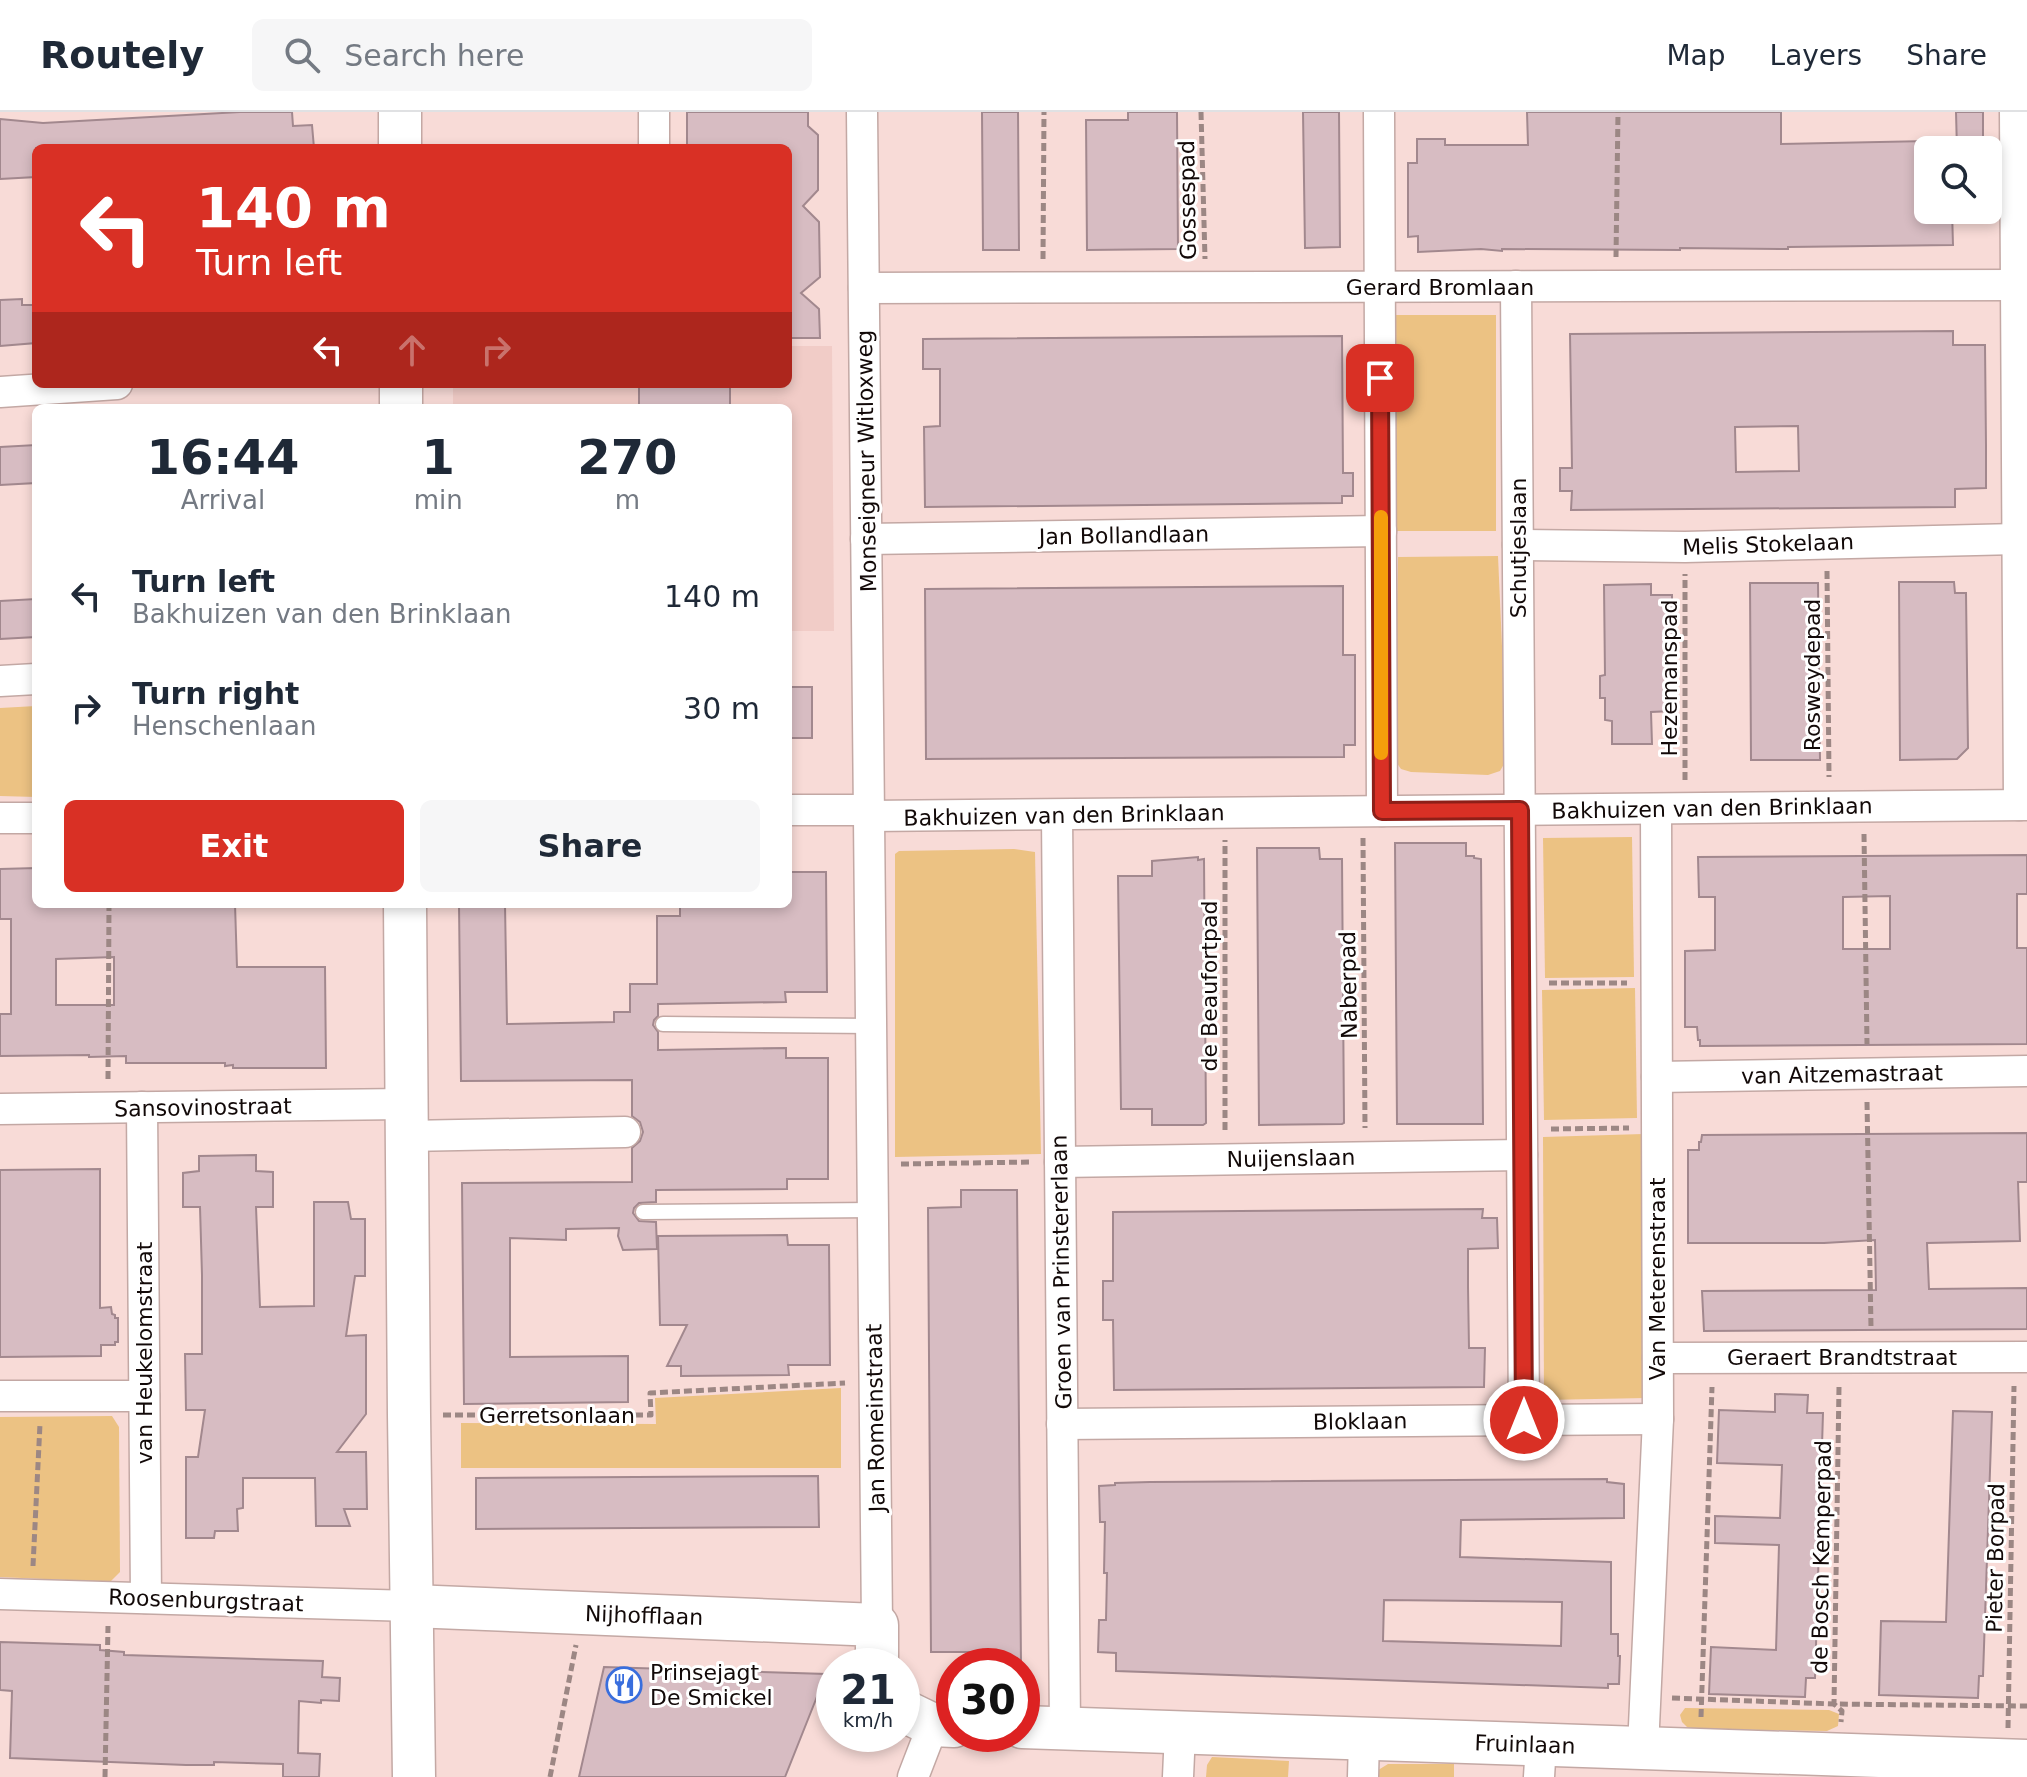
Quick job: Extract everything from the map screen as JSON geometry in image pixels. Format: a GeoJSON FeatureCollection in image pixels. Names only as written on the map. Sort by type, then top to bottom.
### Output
{"type":"FeatureCollection","features":[{"type":"Feature","properties":{"kind":"street"},"geometry":{"type":"LineString","coordinates":[[400,112],[400,144]]}},
{"type":"Feature","properties":{"kind":"street"},"geometry":{"type":"LineString","coordinates":[[654,112],[654,144]]}},
{"type":"Feature","properties":{"kind":"street","name":"Monseigneur Witloxweg"},"geometry":{"type":"LineString","coordinates":[[862,112],[869,813]]}},
{"type":"Feature","properties":{"kind":"street"},"geometry":{"type":"LineString","coordinates":[[1372,811],[1381,531],[1379,112]]}},
{"type":"Feature","properties":{"kind":"street"},"geometry":{"type":"LineString","coordinates":[[2015,112],[2017,539],[2022,583],[2023,805]]}},
{"type":"Feature","properties":{"kind":"street","name":"Gerard Bromlaan"},"geometry":{"type":"LineString","coordinates":[[864,288],[2017,285]]}},
{"type":"Feature","properties":{"kind":"street","name":"Schutjeslaan"},"geometry":{"type":"LineString","coordinates":[[1516,286],[1524,1420]]}},
{"type":"Feature","properties":{"kind":"street"},"geometry":{"type":"LineString","coordinates":[[0,392],[58,388]]}},
{"type":"Feature","properties":{"kind":"street","name":"Jan Bollandlaan"},"geometry":{"type":"LineString","coordinates":[[866,539],[1381,531]]}},
{"type":"Feature","properties":{"kind":"street","name":"Melis Stokelaan"},"geometry":{"type":"LineString","coordinates":[[1518,545],[1685,547],[2017,539]]}},
{"type":"Feature","properties":{"kind":"street"},"geometry":{"type":"LineString","coordinates":[[0,681],[32,679]]}},
{"type":"Feature","properties":{"kind":"street","name":"Bakhuizen van den Brinklaan"},"geometry":{"type":"LineString","coordinates":[[792,810],[1057,815],[2023,805]]}},
{"type":"Feature","properties":{"kind":"street","name":"Van Meterenstraat"},"geometry":{"type":"LineString","coordinates":[[1643,1748],[1658,1419],[1656,982],[1670,809]]}},
{"type":"Feature","properties":{"kind":"street","name":"Jan Romeinstraat"},"geometry":{"type":"LineString","coordinates":[[869,813],[877,1625]]}},
{"type":"Feature","properties":{"kind":"street","name":"Groen van Prinstererlaan"},"geometry":{"type":"LineString","coordinates":[[1057,815],[1065,1728]]}},
{"type":"Feature","properties":{"kind":"street"},"geometry":{"type":"LineString","coordinates":[[0,818],[32,818]]}},
{"type":"Feature","properties":{"kind":"street"},"geometry":{"type":"LineString","coordinates":[[405,908],[414,1777]]}},
{"type":"Feature","properties":{"kind":"street","name":"van Aitzemastraat"},"geometry":{"type":"LineString","coordinates":[[1657,1077],[2027,1071]]}},
{"type":"Feature","properties":{"kind":"street","name":"Sansovinostraat"},"geometry":{"type":"LineString","coordinates":[[0,1109],[142,1107],[406,1120]]}},
{"type":"Feature","properties":{"kind":"street","name":"van Heukelomstraat"},"geometry":{"type":"LineString","coordinates":[[142,1107],[146,1598]]}},
{"type":"Feature","properties":{"kind":"street"},"geometry":{"type":"LineString","coordinates":[[406,1120],[625,1132]]}},
{"type":"Feature","properties":{"kind":"street","name":"Nuijenslaan"},"geometry":{"type":"LineString","coordinates":[[1060,1162],[1522,1155]]}},
{"type":"Feature","properties":{"kind":"street","name":"Geraert Brandtstraat"},"geometry":{"type":"LineString","coordinates":[[1658,1358],[2021,1357]]}},
{"type":"Feature","properties":{"kind":"street"},"geometry":{"type":"LineString","coordinates":[[0,1396],[144,1396]]}},
{"type":"Feature","properties":{"kind":"street","name":"Bloklaan"},"geometry":{"type":"LineString","coordinates":[[1062,1424],[1658,1419]]}},
{"type":"Feature","properties":{"kind":"street","name":"Roosenburgstraat"},"geometry":{"type":"LineString","coordinates":[[0,1594],[412,1606]]}},
{"type":"Feature","properties":{"kind":"street","name":"Nijhofflaan"},"geometry":{"type":"LineString","coordinates":[[412,1606],[877,1625]]}},
{"type":"Feature","properties":{"kind":"street"},"geometry":{"type":"LineString","coordinates":[[877,1625],[877,1648]]}},
{"type":"Feature","properties":{"kind":"street"},"geometry":{"type":"LineString","coordinates":[[913,1777],[930,1721]]}},
{"type":"Feature","properties":{"kind":"street","name":"Fruinlaan"},"geometry":{"type":"LineString","coordinates":[[1040,1727],[1180,1732],[1364,1758],[1540,1761],[1643,1748],[1710,1759],[1840,1755],[2017,1761]]}},
{"type":"Feature","properties":{"kind":"street"},"geometry":{"type":"LineString","coordinates":[[1178,1777],[1180,1732]]}},
{"type":"Feature","properties":{"kind":"lane"},"geometry":{"type":"LineString","coordinates":[[663,1024],[871,1026]]}},
{"type":"Feature","properties":{"kind":"lane"},"geometry":{"type":"LineString","coordinates":[[643,1212],[873,1210]]}},
{"type":"Feature","properties":{"kind":"path"},"geometry":{"type":"LineString","coordinates":[[1044,112],[1044,288]]}},
{"type":"Feature","properties":{"kind":"path","name":"Gossespad"},"geometry":{"type":"LineString","coordinates":[[1201,112],[1205,287]]}},
{"type":"Feature","properties":{"kind":"path"},"geometry":{"type":"LineString","coordinates":[[1616,286],[1618,112]]}},
{"type":"Feature","properties":{"kind":"path","name":"Rosweydepad"},"geometry":{"type":"LineString","coordinates":[[1827,542],[1829,807]]}},
{"type":"Feature","properties":{"kind":"path","name":"Hezemanspad"},"geometry":{"type":"LineString","coordinates":[[1670,809],[1685,547]]}},
{"type":"Feature","properties":{"kind":"path","name":"Naberpad"},"geometry":{"type":"LineString","coordinates":[[1366,1157],[1372,811]]}},
{"type":"Feature","properties":{"kind":"path","name":"de Beaufortpad"},"geometry":{"type":"LineString","coordinates":[[1225,813],[1225,1159]]}},
{"type":"Feature","properties":{"kind":"path"},"geometry":{"type":"LineString","coordinates":[[108,1108],[109,908]]}},
{"type":"Feature","properties":{"kind":"path"},"geometry":{"type":"LineString","coordinates":[[1521,984],[1656,982]]}},
{"type":"Feature","properties":{"kind":"path"},"geometry":{"type":"LineString","coordinates":[[872,1165],[1060,1162]]}},
{"type":"Feature","properties":{"kind":"path","name":"Pieter Borpad"},"geometry":{"type":"LineString","coordinates":[[2017,1761],[2009,1706],[2021,1357]]}},
{"type":"Feature","properties":{"kind":"path"},"geometry":{"type":"LineString","coordinates":[[1710,1759],[1702,1699],[1713,1358]]}},
{"type":"Feature","properties":{"kind":"path","name":"de Bosch Kemperpad"},"geometry":{"type":"LineString","coordinates":[[1840,1358],[1834,1704],[1842,1711],[1840,1755]]}},
{"type":"Feature","properties":{"kind":"path","name":"Gerretsonlaan"},"geometry":{"type":"LineString","coordinates":[[409,1415],[651,1415],[650,1393],[874,1382]]}},
{"type":"Feature","properties":{"kind":"path"},"geometry":{"type":"LineString","coordinates":[[32,1595],[41,1396]]}},
{"type":"Feature","properties":{"kind":"path"},"geometry":{"type":"LineString","coordinates":[[105,1777],[109,1597]]}},
{"type":"Feature","properties":{"kind":"path"},"geometry":{"type":"LineString","coordinates":[[550,1777],[583,1612]]}},
{"type":"Feature","properties":{"kind":"path"},"geometry":{"type":"LineString","coordinates":[[1645,1697],[1834,1704],[2027,1706]]}},
{"type":"Feature","properties":{"kind":"shaded area"},"geometry":{"type":"Polygon","coordinates":[[[1393,315],[1496,315],[1496,531],[1392,531],[1393,315]]]}},
{"type":"Feature","properties":{"kind":"shaded area"},"geometry":{"type":"Polygon","coordinates":[[[792,346],[832,346],[834,631],[792,631],[792,404],[453,404],[453,388],[792,388],[792,346]]]}},
{"type":"Feature","properties":{"kind":"shaded area"},"geometry":{"type":"Polygon","coordinates":[[[1498,556],[1507,759],[1500,771],[1488,775],[1401,769],[1394,759],[1398,557],[1498,556]]]}},
{"type":"Feature","properties":{"kind":"shaded area"},"geometry":{"type":"Polygon","coordinates":[[[32,706],[32,797],[0,796],[0,708],[32,706]]]}},
{"type":"Feature","properties":{"kind":"shaded area"},"geometry":{"type":"Polygon","coordinates":[[[1632,837],[1634,977],[1545,978],[1543,838],[1632,837]]]}},
{"type":"Feature","properties":{"kind":"shaded area"},"geometry":{"type":"Polygon","coordinates":[[[1014,849],[1035,852],[1041,1154],[895,1157],[895,854],[899,851],[1014,849]]]}},
{"type":"Feature","properties":{"kind":"shaded area"},"geometry":{"type":"Polygon","coordinates":[[[1635,988],[1637,1118],[1544,1120],[1542,990],[1635,988]]]}},
{"type":"Feature","properties":{"kind":"shaded area"},"geometry":{"type":"Polygon","coordinates":[[[1643,1134],[1646,1398],[1544,1400],[1543,1137],[1643,1134]]]}},
{"type":"Feature","properties":{"kind":"shaded area"},"geometry":{"type":"Polygon","coordinates":[[[841,1388],[841,1468],[461,1468],[461,1423],[656,1424],[655,1398],[841,1388]]]}},
{"type":"Feature","properties":{"kind":"shaded area"},"geometry":{"type":"Polygon","coordinates":[[[112,1416],[119,1427],[120,1572],[110,1582],[0,1577],[0,1417],[112,1416]]]}},
{"type":"Feature","properties":{"kind":"shaded area"},"geometry":{"type":"Polygon","coordinates":[[[1685,1708],[1829,1710],[1839,1714],[1838,1726],[1827,1731],[1689,1729],[1680,1715],[1685,1708]]]}},
{"type":"Feature","properties":{"kind":"shaded area"},"geometry":{"type":"Polygon","coordinates":[[[1212,1757],[1289,1761],[1288,1777],[1206,1777],[1207,1765],[1212,1757]]]}},
{"type":"Feature","properties":{"kind":"shaded area"},"geometry":{"type":"Polygon","coordinates":[[[1388,1764],[1454,1764],[1454,1777],[1375,1777],[1375,1772],[1388,1764]]]}},
{"type":"Feature","properties":{"kind":"building"},"geometry":{"type":"Polygon","coordinates":[[[292,112],[293,126],[312,125],[314,144],[32,144],[32,177],[0,179],[0,119],[43,123],[292,112]]]}},
{"type":"Feature","properties":{"kind":"building"},"geometry":{"type":"Polygon","coordinates":[[[687,112],[808,112],[808,126],[818,135],[818,190],[803,206],[819,222],[820,277],[801,293],[819,309],[820,338],[792,338],[792,144],[687,144],[687,112]]]}},
{"type":"Feature","properties":{"kind":"building"},"geometry":{"type":"Polygon","coordinates":[[[982,112],[1018,112],[1019,250],[983,250],[982,112]]]}},
{"type":"Feature","properties":{"kind":"building"},"geometry":{"type":"Polygon","coordinates":[[[1128,112],[1177,112],[1178,249],[1087,250],[1086,120],[1128,120],[1128,112]]]}},
{"type":"Feature","properties":{"kind":"building"},"geometry":{"type":"Polygon","coordinates":[[[1303,112],[1339,112],[1340,247],[1305,248],[1303,112]]]}},
{"type":"Feature","properties":{"kind":"building"},"geometry":{"type":"Polygon","coordinates":[[[1527,112],[1781,112],[1781,144],[1914,141],[1914,224],[1952,224],[1953,245],[1418,252],[1418,236],[1408,237],[1408,163],[1417,163],[1417,139],[1445,139],[1445,145],[1528,145],[1527,112]]]}},
{"type":"Feature","properties":{"kind":"building"},"geometry":{"type":"Polygon","coordinates":[[[1956,112],[1983,112],[1983,136],[1957,136],[1956,112]]]}},
{"type":"Feature","properties":{"kind":"building"},"geometry":{"type":"Polygon","coordinates":[[[22,299],[22,305],[32,305],[32,343],[0,346],[0,300],[22,299]]]}},
{"type":"Feature","properties":{"kind":"building"},"geometry":{"type":"Polygon","coordinates":[[[1953,331],[1953,345],[1985,345],[1986,488],[1955,489],[1955,507],[1571,510],[1572,491],[1560,491],[1560,468],[1572,468],[1570,334],[1953,331]],[[1798,426],[1735,427],[1736,472],[1799,471],[1798,426]]]}},
{"type":"Feature","properties":{"kind":"building"},"geometry":{"type":"Polygon","coordinates":[[[1342,336],[1343,473],[1353,473],[1353,496],[1342,496],[1342,503],[925,507],[924,427],[940,426],[940,369],[923,369],[923,339],[1342,336]]]}},
{"type":"Feature","properties":{"kind":"building"},"geometry":{"type":"Polygon","coordinates":[[[639,388],[730,388],[730,404],[639,404],[639,388]]]}},
{"type":"Feature","properties":{"kind":"building"},"geometry":{"type":"Polygon","coordinates":[[[32,445],[32,483],[0,485],[0,447],[32,445]]]}},
{"type":"Feature","properties":{"kind":"building"},"geometry":{"type":"Polygon","coordinates":[[[1899,582],[1954,582],[1955,593],[1966,593],[1968,748],[1957,759],[1900,760],[1899,582]]]}},
{"type":"Feature","properties":{"kind":"building"},"geometry":{"type":"Polygon","coordinates":[[[1750,583],[1818,583],[1820,760],[1751,760],[1750,583]]]}},
{"type":"Feature","properties":{"kind":"building"},"geometry":{"type":"Polygon","coordinates":[[[1651,584],[1651,595],[1672,595],[1673,711],[1651,712],[1652,744],[1612,744],[1612,721],[1605,720],[1605,698],[1600,698],[1600,676],[1605,675],[1604,585],[1651,584]]]}},
{"type":"Feature","properties":{"kind":"building"},"geometry":{"type":"Polygon","coordinates":[[[1343,586],[1343,655],[1355,655],[1355,745],[1344,745],[1344,757],[926,759],[925,589],[1343,586]]]}},
{"type":"Feature","properties":{"kind":"building"},"geometry":{"type":"Polygon","coordinates":[[[32,599],[32,637],[0,639],[0,601],[32,599]]]}},
{"type":"Feature","properties":{"kind":"building"},"geometry":{"type":"Polygon","coordinates":[[[792,687],[812,687],[812,738],[792,738],[792,687]]]}},
{"type":"Feature","properties":{"kind":"building"},"geometry":{"type":"Polygon","coordinates":[[[1395,843],[1466,843],[1466,856],[1481,859],[1483,1124],[1397,1124],[1395,843]]]}},
{"type":"Feature","properties":{"kind":"building"},"geometry":{"type":"Polygon","coordinates":[[[1257,848],[1319,848],[1320,859],[1342,859],[1342,1124],[1259,1125],[1257,848]]]}},
{"type":"Feature","properties":{"kind":"building"},"geometry":{"type":"Polygon","coordinates":[[[2027,855],[2027,894],[2017,894],[2017,948],[2027,948],[2027,1044],[1700,1046],[1697,1027],[1685,1027],[1685,951],[1715,950],[1715,897],[1699,897],[1698,857],[2027,855]],[[1890,896],[1843,897],[1843,949],[1890,949],[1890,896]]]}},
{"type":"Feature","properties":{"kind":"building"},"geometry":{"type":"Polygon","coordinates":[[[1198,857],[1198,860],[1204,859],[1206,1123],[1152,1125],[1152,1109],[1121,1109],[1118,876],[1152,876],[1152,861],[1198,857]]]}},
{"type":"Feature","properties":{"kind":"building"},"geometry":{"type":"Polygon","coordinates":[[[32,868],[32,908],[235,908],[237,967],[325,967],[326,1068],[233,1068],[233,1065],[225,1066],[225,1063],[126,1063],[126,1056],[0,1056],[0,1014],[11,1014],[11,919],[0,919],[0,869],[32,868]],[[114,957],[56,959],[56,1005],[114,1005],[114,957]]]}},
{"type":"Feature","properties":{"kind":"building"},"geometry":{"type":"Polygon","coordinates":[[[792,872],[826,872],[827,992],[785,992],[786,1002],[658,1004],[658,1016],[653,1025],[658,1032],[658,1050],[786,1048],[786,1058],[828,1058],[828,1179],[787,1179],[787,1189],[656,1190],[656,1202],[639,1203],[633,1213],[639,1221],[656,1222],[657,1249],[623,1250],[618,1236],[619,1228],[566,1229],[566,1240],[510,1238],[510,1357],[628,1356],[628,1402],[464,1404],[462,1183],[632,1182],[632,1148],[640,1141],[643,1132],[640,1122],[632,1116],[632,1080],[461,1081],[459,908],[505,908],[507,1024],[614,1022],[614,1012],[630,1012],[630,984],[657,984],[657,916],[680,916],[680,908],[792,908],[792,872]]]}},
{"type":"Feature","properties":{"kind":"building"},"geometry":{"type":"Polygon","coordinates":[[[2027,1133],[2027,1182],[2018,1182],[2020,1241],[1927,1243],[1929,1289],[2027,1288],[2027,1329],[1704,1331],[1702,1291],[1876,1290],[1875,1240],[1688,1243],[1688,1150],[1699,1150],[1702,1135],[2027,1133]]]}},
{"type":"Feature","properties":{"kind":"building"},"geometry":{"type":"Polygon","coordinates":[[[256,1155],[256,1171],[273,1172],[273,1207],[256,1207],[260,1307],[314,1306],[314,1202],[348,1202],[351,1219],[365,1219],[365,1276],[355,1276],[346,1336],[366,1335],[366,1414],[337,1452],[366,1452],[367,1509],[344,1509],[350,1526],[316,1526],[315,1478],[243,1478],[243,1508],[237,1509],[238,1531],[215,1531],[214,1538],[186,1538],[186,1457],[198,1457],[205,1410],[186,1410],[185,1354],[202,1354],[202,1275],[200,1207],[183,1207],[183,1173],[199,1171],[199,1156],[256,1155]]]}},
{"type":"Feature","properties":{"kind":"building"},"geometry":{"type":"Polygon","coordinates":[[[100,1169],[100,1308],[111,1307],[112,1314],[118,1318],[118,1342],[115,1345],[101,1345],[101,1356],[0,1357],[0,1170],[100,1169]]]}},
{"type":"Feature","properties":{"kind":"building"},"geometry":{"type":"Polygon","coordinates":[[[961,1190],[1017,1190],[1021,1648],[936,1648],[936,1652],[931,1652],[928,1208],[961,1207],[961,1190]]]}},
{"type":"Feature","properties":{"kind":"building"},"geometry":{"type":"Polygon","coordinates":[[[1483,1209],[1482,1218],[1497,1218],[1498,1248],[1468,1249],[1468,1287],[1469,1348],[1485,1348],[1484,1387],[1114,1390],[1113,1320],[1103,1320],[1103,1281],[1113,1281],[1113,1212],[1483,1209]]]}},
{"type":"Feature","properties":{"kind":"building"},"geometry":{"type":"Polygon","coordinates":[[[787,1235],[788,1245],[829,1245],[830,1365],[788,1365],[789,1375],[681,1376],[681,1366],[667,1366],[687,1325],[660,1325],[658,1236],[787,1235]]]}},
{"type":"Feature","properties":{"kind":"building"},"geometry":{"type":"Polygon","coordinates":[[[1775,1394],[1808,1395],[1807,1413],[1823,1413],[1815,1678],[1806,1678],[1805,1697],[1709,1694],[1711,1647],[1776,1650],[1779,1545],[1715,1543],[1715,1516],[1780,1518],[1782,1465],[1717,1463],[1719,1410],[1775,1412],[1775,1394]]]}},
{"type":"Feature","properties":{"kind":"building"},"geometry":{"type":"Polygon","coordinates":[[[1953,1411],[1992,1412],[1983,1676],[1979,1676],[1978,1698],[1879,1695],[1881,1621],[1946,1622],[1953,1411]]]}},
{"type":"Feature","properties":{"kind":"building"},"geometry":{"type":"Polygon","coordinates":[[[818,1476],[819,1527],[476,1529],[476,1478],[818,1476]]]}},
{"type":"Feature","properties":{"kind":"building"},"geometry":{"type":"Polygon","coordinates":[[[1607,1479],[1607,1482],[1624,1484],[1624,1518],[1461,1520],[1460,1557],[1611,1562],[1611,1634],[1618,1634],[1619,1684],[1608,1684],[1608,1688],[1116,1671],[1116,1653],[1098,1652],[1099,1620],[1106,1620],[1107,1573],[1104,1573],[1105,1522],[1100,1522],[1099,1486],[1150,1482],[1607,1479]],[[1384,1600],[1383,1641],[1561,1646],[1562,1602],[1384,1600]]]}},
{"type":"Feature","properties":{"kind":"building"},"geometry":{"type":"Polygon","coordinates":[[[0,1642],[100,1645],[100,1650],[124,1652],[124,1655],[323,1661],[322,1677],[340,1678],[339,1701],[299,1701],[298,1753],[320,1754],[319,1777],[283,1777],[283,1764],[214,1762],[214,1765],[186,1765],[10,1758],[12,1691],[0,1690],[0,1642]]]}},
{"type":"Feature","properties":{"kind":"building"},"geometry":{"type":"Polygon","coordinates":[[[604,1667],[816,1674],[816,1699],[785,1777],[579,1777],[604,1667]]]}},
{"type":"Feature","properties":{"kind":"slow traffic"},"geometry":{"type":"LineString","coordinates":[[1381,517],[1381,753]]}},
{"type":"Feature","properties":{"kind":"place","name":"Prinsejagt De Smickel"},"geometry":{"type":"Point","coordinates":[624,1685]}},
{"type":"Feature","properties":{"kind":"route"},"geometry":{"type":"LineString","coordinates":[[1380,378],[1382,811],[1520,810],[1524,1420]]}}]}
